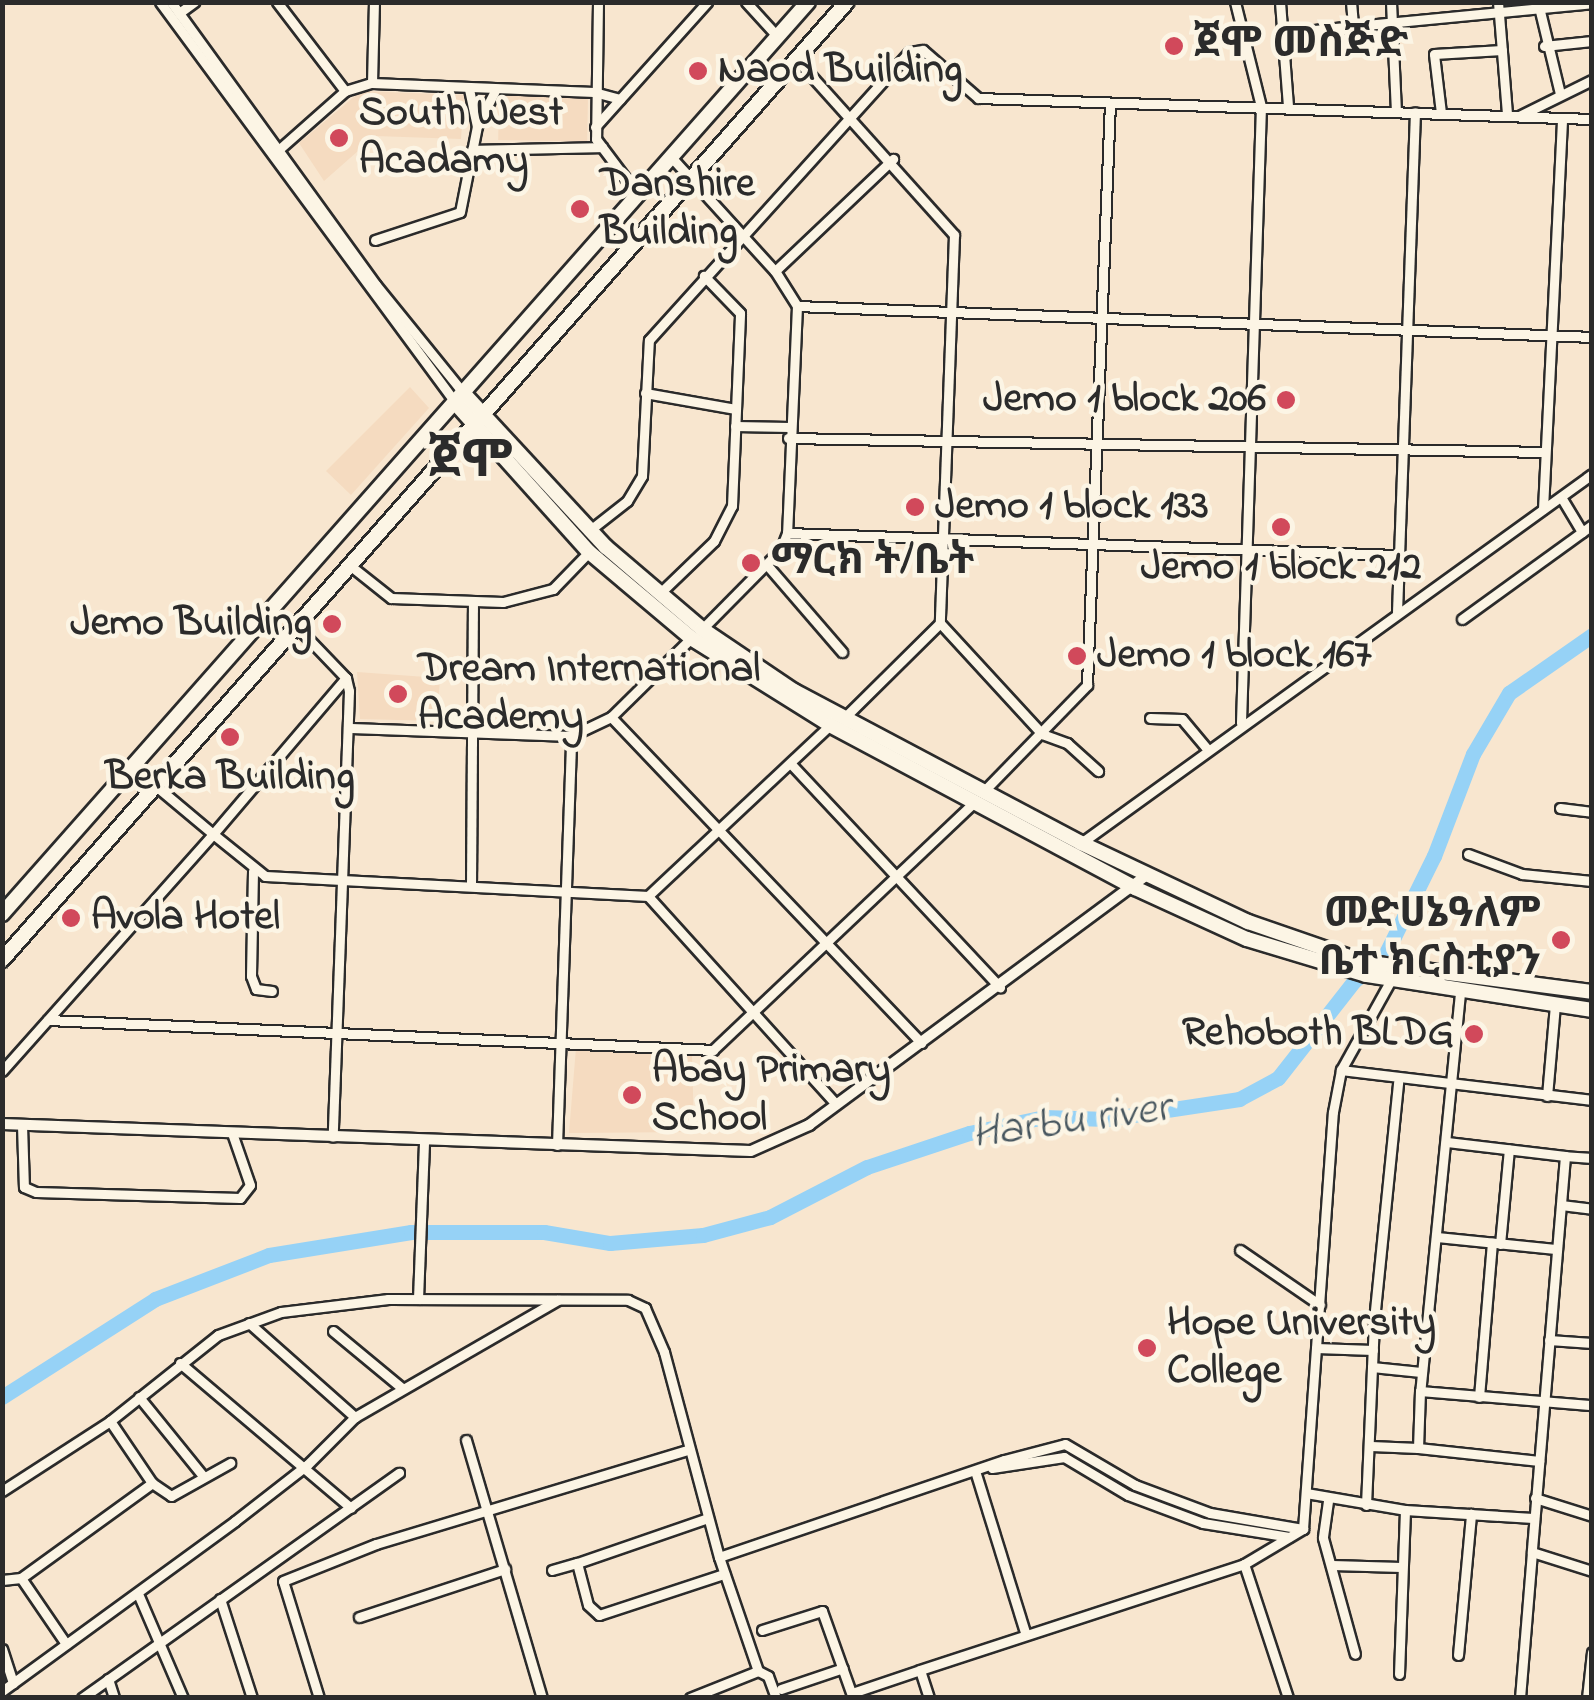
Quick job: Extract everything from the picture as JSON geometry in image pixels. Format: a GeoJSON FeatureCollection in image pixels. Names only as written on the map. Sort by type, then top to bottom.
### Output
{"type":"FeatureCollection","features":[{"type":"Feature","properties":{"kind":"main road"},"geometry":{"type":"LineString","coordinates":[[2,914],[461,400],[808,2]]}},
{"type":"Feature","properties":{"kind":"main road"},"geometry":{"type":"LineString","coordinates":[[4,954],[299,629],[473,426],[799,62],[847,2]]}},
{"type":"Feature","properties":{"kind":"main road"},"geometry":{"type":"LineString","coordinates":[[506,434],[500,407],[509,386]]}},
{"type":"Feature","properties":{"kind":"main road"},"geometry":{"type":"LineString","coordinates":[[461,400],[486,412],[590,530],[696,633],[845,717],[876,741]]}},
{"type":"Feature","properties":{"kind":"main road"},"geometry":{"type":"LineString","coordinates":[[461,400],[473,426],[589,552],[696,633],[830,725],[876,741],[980,796],[1135,888],[1248,938],[1349,972],[1365,968]]}},
{"type":"Feature","properties":{"kind":"main road"},"geometry":{"type":"LineString","coordinates":[[454,450],[487,441]]}},
{"type":"Feature","properties":{"kind":"main road"},"geometry":{"type":"LineString","coordinates":[[980,796],[1248,922],[1365,968],[1592,992]]}},
{"type":"Feature","properties":{"kind":"main road"},"geometry":{"type":"LineString","coordinates":[[1390,971],[1460,993],[1592,1010]]}},
{"type":"Feature","properties":{"kind":"street"},"geometry":{"type":"LineString","coordinates":[[160,2],[277,151]]}},
{"type":"Feature","properties":{"kind":"street"},"geometry":{"type":"LineString","coordinates":[[171,2],[461,400]]}},
{"type":"Feature","properties":{"kind":"street"},"geometry":{"type":"LineString","coordinates":[[179,13],[194,2]]}},
{"type":"Feature","properties":{"kind":"street"},"geometry":{"type":"LineString","coordinates":[[277,2],[345,90]]}},
{"type":"Feature","properties":{"kind":"street"},"geometry":{"type":"LineString","coordinates":[[372,83],[374,2]]}},
{"type":"Feature","properties":{"kind":"street"},"geometry":{"type":"LineString","coordinates":[[598,2],[595,127],[602,148],[638,196]]}},
{"type":"Feature","properties":{"kind":"street"},"geometry":{"type":"LineString","coordinates":[[595,127],[706,2]]}},
{"type":"Feature","properties":{"kind":"street"},"geometry":{"type":"LineString","coordinates":[[746,2],[778,37]]}},
{"type":"Feature","properties":{"kind":"street"},"geometry":{"type":"LineString","coordinates":[[1235,2],[1261,106],[1241,723]]}},
{"type":"Feature","properties":{"kind":"street"},"geometry":{"type":"LineString","coordinates":[[1280,2],[1288,106]]}},
{"type":"Feature","properties":{"kind":"street"},"geometry":{"type":"LineString","coordinates":[[1351,2],[1354,23]]}},
{"type":"Feature","properties":{"kind":"street"},"geometry":{"type":"LineString","coordinates":[[1390,2],[1396,111]]}},
{"type":"Feature","properties":{"kind":"street"},"geometry":{"type":"LineString","coordinates":[[1283,33],[1463,8],[1592,3]]}},
{"type":"Feature","properties":{"kind":"street"},"geometry":{"type":"LineString","coordinates":[[1499,6],[1507,116]]}},
{"type":"Feature","properties":{"kind":"street"},"geometry":{"type":"LineString","coordinates":[[1539,7],[1544,46],[1560,94]]}},
{"type":"Feature","properties":{"kind":"street"},"geometry":{"type":"LineString","coordinates":[[1544,46],[1592,40]]}},
{"type":"Feature","properties":{"kind":"street"},"geometry":{"type":"LineString","coordinates":[[590,530],[637,489],[648,340],[740,234],[916,49],[978,98],[1592,119]]}},
{"type":"Feature","properties":{"kind":"street"},"geometry":{"type":"LineString","coordinates":[[1441,113],[1434,54],[1502,50]]}},
{"type":"Feature","properties":{"kind":"street"},"geometry":{"type":"LineString","coordinates":[[799,62],[847,118],[893,159],[952,225],[954,315],[940,623],[845,717]]}},
{"type":"Feature","properties":{"kind":"street"},"geometry":{"type":"LineString","coordinates":[[1519,116],[1592,80]]}},
{"type":"Feature","properties":{"kind":"street"},"geometry":{"type":"LineString","coordinates":[[277,151],[345,90],[372,83],[469,90],[594,92],[620,99]]}},
{"type":"Feature","properties":{"kind":"street"},"geometry":{"type":"LineString","coordinates":[[469,90],[477,126]]}},
{"type":"Feature","properties":{"kind":"street"},"geometry":{"type":"LineString","coordinates":[[376,240],[460,212],[477,126],[495,91]]}},
{"type":"Feature","properties":{"kind":"street"},"geometry":{"type":"LineString","coordinates":[[48,1020],[713,1050],[980,796],[1087,685],[1100,443],[1110,103]]}},
{"type":"Feature","properties":{"kind":"street"},"geometry":{"type":"LineString","coordinates":[[1396,612],[1414,112]]}},
{"type":"Feature","properties":{"kind":"street"},"geometry":{"type":"LineString","coordinates":[[1543,509],[1562,118]]}},
{"type":"Feature","properties":{"kind":"street"},"geometry":{"type":"LineString","coordinates":[[472,150],[602,148]]}},
{"type":"Feature","properties":{"kind":"street"},"geometry":{"type":"LineString","coordinates":[[351,728],[572,736],[612,717],[767,565],[787,533],[796,306],[775,271],[672,158]]}},
{"type":"Feature","properties":{"kind":"street"},"geometry":{"type":"LineString","coordinates":[[775,271],[893,159]]}},
{"type":"Feature","properties":{"kind":"street"},"geometry":{"type":"LineString","coordinates":[[659,594],[729,520],[740,312],[704,276]]}},
{"type":"Feature","properties":{"kind":"street"},"geometry":{"type":"LineString","coordinates":[[796,306],[1592,337]]}},
{"type":"Feature","properties":{"kind":"street"},"geometry":{"type":"LineString","coordinates":[[645,393],[736,409]]}},
{"type":"Feature","properties":{"kind":"street"},"geometry":{"type":"LineString","coordinates":[[735,426],[789,432],[1100,443],[1546,452]]}},
{"type":"Feature","properties":{"kind":"street"},"geometry":{"type":"LineString","coordinates":[[1081,843],[1241,723],[1592,474]]}},
{"type":"Feature","properties":{"kind":"street"},"geometry":{"type":"LineString","coordinates":[[1560,496],[1582,532]]}},
{"type":"Feature","properties":{"kind":"street"},"geometry":{"type":"LineString","coordinates":[[1462,619],[1592,525]]}},
{"type":"Feature","properties":{"kind":"street"},"geometry":{"type":"LineString","coordinates":[[787,533],[1396,556]]}},
{"type":"Feature","properties":{"kind":"street"},"geometry":{"type":"LineString","coordinates":[[352,567],[391,598],[473,603],[553,589],[589,552]]}},
{"type":"Feature","properties":{"kind":"street"},"geometry":{"type":"LineString","coordinates":[[767,565],[842,652]]}},
{"type":"Feature","properties":{"kind":"street"},"geometry":{"type":"LineString","coordinates":[[471,886],[473,603]]}},
{"type":"Feature","properties":{"kind":"street"},"geometry":{"type":"LineString","coordinates":[[940,623],[1042,734],[1067,743],[1098,772]]}},
{"type":"Feature","properties":{"kind":"street"},"geometry":{"type":"LineString","coordinates":[[299,629],[346,678],[351,728],[332,1137]]}},
{"type":"Feature","properties":{"kind":"street"},"geometry":{"type":"LineString","coordinates":[[2,1070],[346,678]]}},
{"type":"Feature","properties":{"kind":"street"},"geometry":{"type":"LineString","coordinates":[[612,717],[920,1043]]}},
{"type":"Feature","properties":{"kind":"street"},"geometry":{"type":"LineString","coordinates":[[1150,718],[1182,719],[1207,748]]}},
{"type":"Feature","properties":{"kind":"street"},"geometry":{"type":"LineString","coordinates":[[648,896],[830,725]]}},
{"type":"Feature","properties":{"kind":"street"},"geometry":{"type":"LineString","coordinates":[[557,1146],[572,736]]}},
{"type":"Feature","properties":{"kind":"street"},"geometry":{"type":"LineString","coordinates":[[792,764],[1000,987]]}},
{"type":"Feature","properties":{"kind":"street"},"geometry":{"type":"LineString","coordinates":[[157,788],[253,871],[341,882],[648,896],[836,1104]]}},
{"type":"Feature","properties":{"kind":"street"},"geometry":{"type":"LineString","coordinates":[[1560,808],[1592,812]]}},
{"type":"Feature","properties":{"kind":"street"},"geometry":{"type":"LineString","coordinates":[[1468,854],[1522,874],[1592,881]]}},
{"type":"Feature","properties":{"kind":"street"},"geometry":{"type":"LineString","coordinates":[[253,871],[251,976],[256,989],[272,991]]}},
{"type":"Feature","properties":{"kind":"street"},"geometry":{"type":"LineString","coordinates":[[2,1124],[751,1151],[792,1136],[1135,888],[1148,874]]}},
{"type":"Feature","properties":{"kind":"street"},"geometry":{"type":"LineString","coordinates":[[762,1630],[822,1611],[852,1696],[1025,1632],[1244,1564],[1302,1529],[1341,1070],[1390,971]]}},
{"type":"Feature","properties":{"kind":"street"},"geometry":{"type":"LineString","coordinates":[[1418,1448],[1420,1391],[1460,993]]}},
{"type":"Feature","properties":{"kind":"street"},"geometry":{"type":"LineString","coordinates":[[1547,1096],[1555,1005]]}},
{"type":"Feature","properties":{"kind":"street"},"geometry":{"type":"LineString","coordinates":[[1341,1070],[1398,1082],[1592,1100]]}},
{"type":"Feature","properties":{"kind":"street"},"geometry":{"type":"LineString","coordinates":[[1366,1505],[1372,1350],[1398,1082]]}},
{"type":"Feature","properties":{"kind":"street"},"geometry":{"type":"LineString","coordinates":[[22,1125],[24,1187],[36,1192],[240,1198],[250,1184],[232,1133]]}},
{"type":"Feature","properties":{"kind":"street"},"geometry":{"type":"LineString","coordinates":[[418,1299],[424,1140]]}},
{"type":"Feature","properties":{"kind":"street"},"geometry":{"type":"LineString","coordinates":[[1447,1142],[1592,1158]]}},
{"type":"Feature","properties":{"kind":"street"},"geometry":{"type":"LineString","coordinates":[[1479,1397],[1509,1150]]}},
{"type":"Feature","properties":{"kind":"street"},"geometry":{"type":"LineString","coordinates":[[1520,1698],[1564,1156]]}},
{"type":"Feature","properties":{"kind":"street"},"geometry":{"type":"LineString","coordinates":[[1561,1205],[1592,1209]]}},
{"type":"Feature","properties":{"kind":"street"},"geometry":{"type":"LineString","coordinates":[[1437,1237],[1555,1249]]}},
{"type":"Feature","properties":{"kind":"street"},"geometry":{"type":"LineString","coordinates":[[1240,1250],[1320,1305]]}},
{"type":"Feature","properties":{"kind":"street"},"geometry":{"type":"LineString","coordinates":[[2,1491],[110,1422],[218,1335],[280,1312],[418,1299],[628,1300],[646,1308],[664,1352],[685,1451],[705,1519],[758,1671],[768,1676],[778,1693],[843,1668]]}},
{"type":"Feature","properties":{"kind":"street"},"geometry":{"type":"LineString","coordinates":[[2,1691],[139,1596],[307,1466],[355,1416],[560,1299]]}},
{"type":"Feature","properties":{"kind":"street"},"geometry":{"type":"LineString","coordinates":[[249,1323],[355,1416]]}},
{"type":"Feature","properties":{"kind":"street"},"geometry":{"type":"LineString","coordinates":[[333,1331],[402,1388]]}},
{"type":"Feature","properties":{"kind":"street"},"geometry":{"type":"LineString","coordinates":[[1548,1340],[1592,1343]]}},
{"type":"Feature","properties":{"kind":"street"},"geometry":{"type":"LineString","coordinates":[[1316,1348],[1372,1350]]}},
{"type":"Feature","properties":{"kind":"street"},"geometry":{"type":"LineString","coordinates":[[180,1363],[307,1466],[352,1508]]}},
{"type":"Feature","properties":{"kind":"street"},"geometry":{"type":"LineString","coordinates":[[1372,1367],[1422,1372]]}},
{"type":"Feature","properties":{"kind":"street"},"geometry":{"type":"LineString","coordinates":[[1420,1391],[1592,1404]]}},
{"type":"Feature","properties":{"kind":"street"},"geometry":{"type":"LineString","coordinates":[[139,1397],[203,1476]]}},
{"type":"Feature","properties":{"kind":"street"},"geometry":{"type":"LineString","coordinates":[[110,1422],[152,1483],[171,1496],[230,1462]]}},
{"type":"Feature","properties":{"kind":"street"},"geometry":{"type":"LineString","coordinates":[[466,1440],[542,1698]]}},
{"type":"Feature","properties":{"kind":"street"},"geometry":{"type":"LineString","coordinates":[[718,1557],[1065,1444],[1135,1485],[1210,1513],[1302,1529]]}},
{"type":"Feature","properties":{"kind":"street"},"geometry":{"type":"LineString","coordinates":[[1371,1446],[1539,1461]]}},
{"type":"Feature","properties":{"kind":"street"},"geometry":{"type":"LineString","coordinates":[[283,1582],[376,1544],[488,1515],[685,1451]]}},
{"type":"Feature","properties":{"kind":"street"},"geometry":{"type":"LineString","coordinates":[[992,1468],[1064,1457],[1128,1495],[1202,1523],[1292,1537]]}},
{"type":"Feature","properties":{"kind":"street"},"geometry":{"type":"LineString","coordinates":[[82,1698],[399,1473]]}},
{"type":"Feature","properties":{"kind":"street"},"geometry":{"type":"LineString","coordinates":[[976,1474],[1025,1632]]}},
{"type":"Feature","properties":{"kind":"street"},"geometry":{"type":"LineString","coordinates":[[2,1580],[22,1578],[152,1483]]}},
{"type":"Feature","properties":{"kind":"street"},"geometry":{"type":"LineString","coordinates":[[1128,1495],[1135,1485]]}},
{"type":"Feature","properties":{"kind":"street"},"geometry":{"type":"LineString","coordinates":[[1306,1494],[1328,1501],[1405,1510],[1533,1518]]}},
{"type":"Feature","properties":{"kind":"street"},"geometry":{"type":"LineString","coordinates":[[1535,1498],[1591,1515],[1592,1508]]}},
{"type":"Feature","properties":{"kind":"street"},"geometry":{"type":"LineString","coordinates":[[1328,1501],[1324,1538],[1355,1654]]}},
{"type":"Feature","properties":{"kind":"street"},"geometry":{"type":"LineString","coordinates":[[1399,1674],[1405,1510]]}},
{"type":"Feature","properties":{"kind":"street"},"geometry":{"type":"LineString","coordinates":[[1458,1656],[1471,1514]]}},
{"type":"Feature","properties":{"kind":"street"},"geometry":{"type":"LineString","coordinates":[[552,1570],[705,1519]]}},
{"type":"Feature","properties":{"kind":"street"},"geometry":{"type":"LineString","coordinates":[[1532,1552],[1592,1571]]}},
{"type":"Feature","properties":{"kind":"street"},"geometry":{"type":"LineString","coordinates":[[576,1562],[588,1605],[599,1615],[724,1574]]}},
{"type":"Feature","properties":{"kind":"street"},"geometry":{"type":"LineString","coordinates":[[1244,1564],[1288,1698]]}},
{"type":"Feature","properties":{"kind":"street"},"geometry":{"type":"LineString","coordinates":[[272,1565],[283,1582],[319,1698]]}},
{"type":"Feature","properties":{"kind":"street"},"geometry":{"type":"LineString","coordinates":[[1332,1565],[1401,1568]]}},
{"type":"Feature","properties":{"kind":"street"},"geometry":{"type":"LineString","coordinates":[[359,1617],[504,1569]]}},
{"type":"Feature","properties":{"kind":"street"},"geometry":{"type":"LineString","coordinates":[[22,1578],[66,1644]]}},
{"type":"Feature","properties":{"kind":"street"},"geometry":{"type":"LineString","coordinates":[[139,1596],[162,1640],[182,1698]]}},
{"type":"Feature","properties":{"kind":"street"},"geometry":{"type":"LineString","coordinates":[[220,1599],[252,1698]]}},
{"type":"Feature","properties":{"kind":"street"},"geometry":{"type":"LineString","coordinates":[[3,1652],[13,1683]]}},
{"type":"Feature","properties":{"kind":"street"},"geometry":{"type":"LineString","coordinates":[[1587,1698],[1592,1652]]}},
{"type":"Feature","properties":{"kind":"street"},"geometry":{"type":"LineString","coordinates":[[920,1670],[929,1698]]}},
{"type":"Feature","properties":{"kind":"street"},"geometry":{"type":"LineString","coordinates":[[690,1698],[758,1671]]}},
{"type":"Feature","properties":{"kind":"street"},"geometry":{"type":"LineString","coordinates":[[108,1679],[114,1698]]}},
{"type":"Feature","properties":{"kind":"shaded area","name":"South West Acadamy"},"geometry":{"type":"Polygon","coordinates":[[[361,91],[464,95],[461,139],[375,136],[324,181],[299,143],[361,91]]]}},
{"type":"Feature","properties":{"kind":"shaded area"},"geometry":{"type":"Polygon","coordinates":[[[499,94],[588,96],[587,142],[498,140],[499,94]]]}},
{"type":"Feature","properties":{"kind":"shaded area"},"geometry":{"type":"Polygon","coordinates":[[[410,387],[429,408],[351,495],[326,471],[410,387]]]}},
{"type":"Feature","properties":{"kind":"shaded area","name":"Dream International Academy"},"geometry":{"type":"Polygon","coordinates":[[[357,672],[440,678],[437,721],[360,719],[357,672]]]}},
{"type":"Feature","properties":{"kind":"shaded area","name":"Abay Primary School"},"geometry":{"type":"Polygon","coordinates":[[[576,1048],[692,1055],[694,1132],[569,1133],[576,1048]]]}},
{"type":"Feature","properties":{"kind":"waterway","name":"Harbu river"},"geometry":{"type":"LineString","coordinates":[[2,1397],[155,1299],[269,1255],[411,1232],[544,1232],[610,1243],[703,1235],[770,1217],[867,1167],[969,1133],[1044,1117],[1107,1119],[1239,1099],[1278,1078],[1354,981],[1384,957],[1434,856],[1473,754],[1509,693],[1592,635]]}},
{"type":"Feature","properties":{"kind":"place","name":"ጀሞ መስጅድ"},"geometry":{"type":"Point","coordinates":[1174,46]}},
{"type":"Feature","properties":{"kind":"place","name":"Naod Building"},"geometry":{"type":"Point","coordinates":[698,71]}},
{"type":"Feature","properties":{"kind":"place","name":"South West Acadamy"},"geometry":{"type":"Point","coordinates":[339,138]}},
{"type":"Feature","properties":{"kind":"place","name":"Danshire Building"},"geometry":{"type":"Point","coordinates":[580,209]}},
{"type":"Feature","properties":{"kind":"place","name":"Jemo 1 block 206"},"geometry":{"type":"Point","coordinates":[1286,400]}},
{"type":"Feature","properties":{"kind":"place","name":"Jemo 1 block 133"},"geometry":{"type":"Point","coordinates":[915,507]}},
{"type":"Feature","properties":{"kind":"place","name":"Jemo 1 block 212"},"geometry":{"type":"Point","coordinates":[1281,527]}},
{"type":"Feature","properties":{"kind":"place","name":"ማርክ ት/ቤት"},"geometry":{"type":"Point","coordinates":[751,563]}},
{"type":"Feature","properties":{"kind":"place","name":"Jemo Building"},"geometry":{"type":"Point","coordinates":[332,624]}},
{"type":"Feature","properties":{"kind":"place","name":"Jemo 1 block 167"},"geometry":{"type":"Point","coordinates":[1077,656]}},
{"type":"Feature","properties":{"kind":"place","name":"Dream International Academy"},"geometry":{"type":"Point","coordinates":[398,694]}},
{"type":"Feature","properties":{"kind":"place","name":"Berka Building"},"geometry":{"type":"Point","coordinates":[230,737]}},
{"type":"Feature","properties":{"kind":"place","name":"Avola Hotel"},"geometry":{"type":"Point","coordinates":[71,918]}},
{"type":"Feature","properties":{"kind":"place","name":"መድሀኔዓለም ቤተ ክርስቲያን"},"geometry":{"type":"Point","coordinates":[1561,940]}},
{"type":"Feature","properties":{"kind":"place","name":"Rehoboth BLDG"},"geometry":{"type":"Point","coordinates":[1474,1034]}},
{"type":"Feature","properties":{"kind":"place","name":"Abay Primary School"},"geometry":{"type":"Point","coordinates":[632,1095]}},
{"type":"Feature","properties":{"kind":"place","name":"Hope University College"},"geometry":{"type":"Point","coordinates":[1147,1348]}},
{"type":"Feature","properties":{"kind":"district","name":"ጀሞ"},"geometry":{"type":"Point","coordinates":[471,464]}}]}
